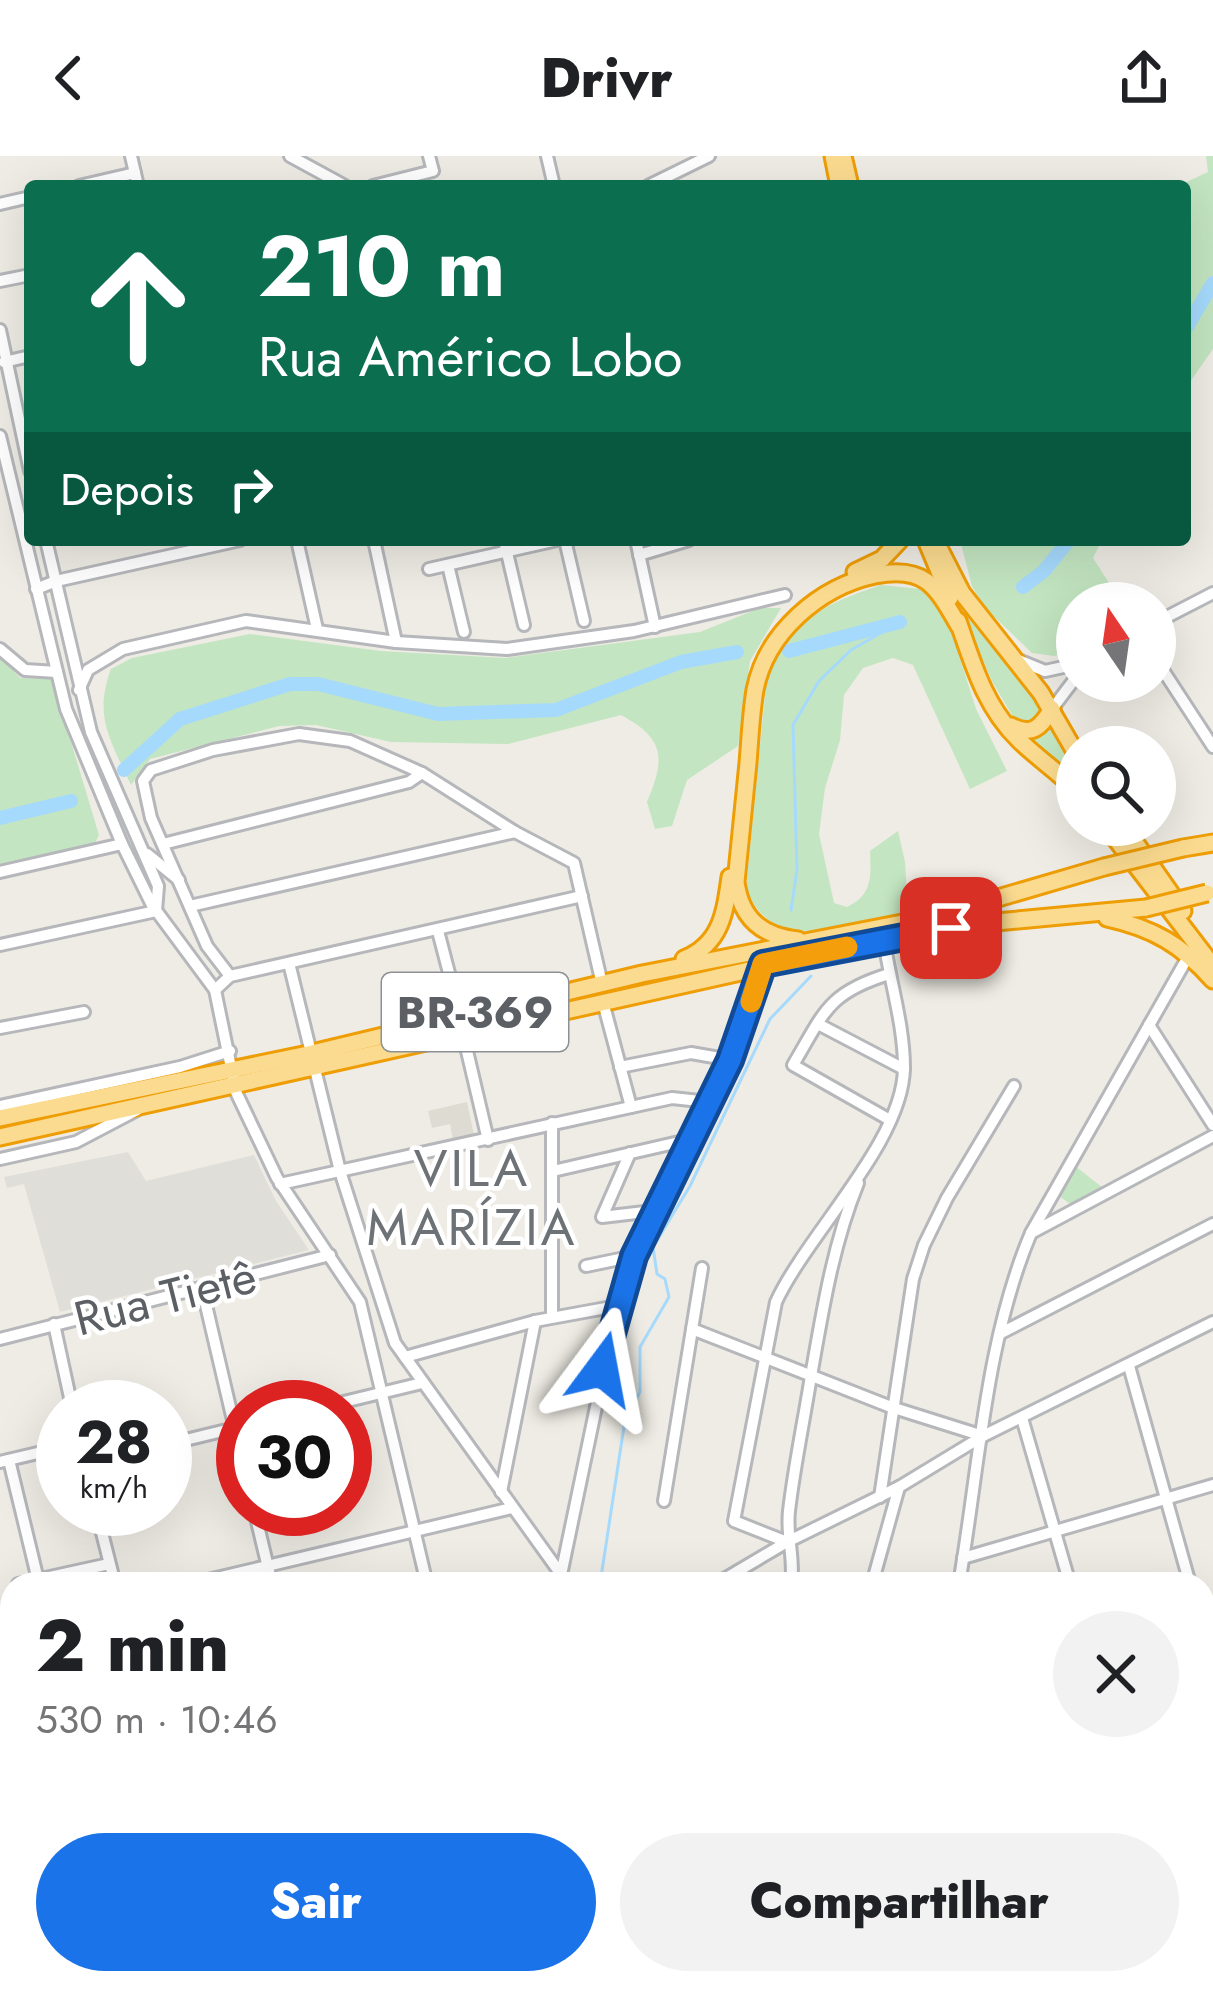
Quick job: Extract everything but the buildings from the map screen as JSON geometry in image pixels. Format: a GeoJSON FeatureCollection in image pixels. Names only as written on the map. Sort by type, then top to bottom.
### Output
{"type":"FeatureCollection","features":[{"type":"Feature","properties":{"kind":"highway"},"geometry":{"type":"LineString","coordinates":[[642,974],[700,952],[719,929],[729,883],[748,690],[767,642],[779,623],[808,596],[882,559],[894,546]]}},
{"type":"Feature","properties":{"kind":"highway"},"geometry":{"type":"LineString","coordinates":[[928,546],[982,687],[1019,741],[1056,773]]}},
{"type":"Feature","properties":{"kind":"highway"},"geometry":{"type":"LineString","coordinates":[[939,546],[962,593],[1061,726]]}},
{"type":"Feature","properties":{"kind":"highway"},"geometry":{"type":"LineString","coordinates":[[810,941],[761,930],[738,899],[755,691],[769,654],[797,616],[821,598],[865,577],[890,572],[925,579],[959,626]]}},
{"type":"Feature","properties":{"kind":"highway"},"geometry":{"type":"LineString","coordinates":[[999,717],[1015,729],[1031,731],[1040,727],[1052,709]]}},
{"type":"Feature","properties":{"kind":"highway","name":"BR-369"},"geometry":{"type":"LineString","coordinates":[[0,1137],[236,1087],[460,1016],[968,908],[1104,867],[1213,843]]}},
{"type":"Feature","properties":{"kind":"highway"},"geometry":{"type":"LineString","coordinates":[[1121,846],[1213,966]]}},
{"type":"Feature","properties":{"kind":"highway"},"geometry":{"type":"LineString","coordinates":[[1138,846],[1213,952]]}},
{"type":"Feature","properties":{"kind":"highway","name":"BR-369"},"geometry":{"type":"LineString","coordinates":[[0,1118],[209,1072],[232,1059],[310,1061],[463,1034],[884,940],[985,923],[1146,908],[1210,892]]}},
{"type":"Feature","properties":{"kind":"highway"},"geometry":{"type":"LineString","coordinates":[[1081,916],[1156,932],[1189,955],[1213,980]]}},
{"type":"Feature","properties":{"kind":"highway"},"geometry":{"type":"LineString","coordinates":[[180,1067],[209,1072]]}},
{"type":"Feature","properties":{"kind":"street"},"geometry":{"type":"LineString","coordinates":[[131,156],[136,180]]}},
{"type":"Feature","properties":{"kind":"street"},"geometry":{"type":"LineString","coordinates":[[290,156],[334,180]]}},
{"type":"Feature","properties":{"kind":"street"},"geometry":{"type":"LineString","coordinates":[[399,180],[433,172],[429,156]]}},
{"type":"Feature","properties":{"kind":"street"},"geometry":{"type":"LineString","coordinates":[[660,180],[709,156]]}},
{"type":"Feature","properties":{"kind":"street"},"geometry":{"type":"LineString","coordinates":[[0,330],[3,362],[24,429]]}},
{"type":"Feature","properties":{"kind":"street"},"geometry":{"type":"LineString","coordinates":[[0,436],[24,538]]}},
{"type":"Feature","properties":{"kind":"street"},"geometry":{"type":"LineString","coordinates":[[26,546],[66,709],[113,804],[146,853],[158,886],[156,911]]}},
{"type":"Feature","properties":{"kind":"street"},"geometry":{"type":"LineString","coordinates":[[47,546],[92,756]]}},
{"type":"Feature","properties":{"kind":"street"},"geometry":{"type":"LineString","coordinates":[[36,589],[213,546]]}},
{"type":"Feature","properties":{"kind":"street"},"geometry":{"type":"LineString","coordinates":[[298,546],[317,629]]}},
{"type":"Feature","properties":{"kind":"street"},"geometry":{"type":"LineString","coordinates":[[375,546],[396,642]]}},
{"type":"Feature","properties":{"kind":"street"},"geometry":{"type":"LineString","coordinates":[[429,569],[506,546],[524,626]]}},
{"type":"Feature","properties":{"kind":"street"},"geometry":{"type":"LineString","coordinates":[[563,546],[584,621]]}},
{"type":"Feature","properties":{"kind":"street"},"geometry":{"type":"LineString","coordinates":[[637,546],[655,627]]}},
{"type":"Feature","properties":{"kind":"street"},"geometry":{"type":"LineString","coordinates":[[639,555],[669,546]]}},
{"type":"Feature","properties":{"kind":"street"},"geometry":{"type":"LineString","coordinates":[[448,565],[464,632]]}},
{"type":"Feature","properties":{"kind":"street"},"geometry":{"type":"LineString","coordinates":[[1176,612],[1213,593]]}},
{"type":"Feature","properties":{"kind":"street"},"geometry":{"type":"LineString","coordinates":[[79,690],[88,670],[123,649],[246,621],[396,642],[507,649],[655,627],[785,595]]}},
{"type":"Feature","properties":{"kind":"street"},"geometry":{"type":"LineString","coordinates":[[0,649],[25,670],[57,672]]}},
{"type":"Feature","properties":{"kind":"street"},"geometry":{"type":"LineString","coordinates":[[1010,656],[1046,670],[1056,668]]}},
{"type":"Feature","properties":{"kind":"street"},"geometry":{"type":"LineString","coordinates":[[1176,690],[1213,745]]}},
{"type":"Feature","properties":{"kind":"street"},"geometry":{"type":"LineString","coordinates":[[1052,709],[1057,702]]}},
{"type":"Feature","properties":{"kind":"street"},"geometry":{"type":"LineString","coordinates":[[230,976],[207,946],[143,793],[143,781],[151,770],[213,750],[299,734],[350,741],[422,773],[515,832],[574,862],[602,984]]}},
{"type":"Feature","properties":{"kind":"street"},"geometry":{"type":"LineString","coordinates":[[163,844],[409,782],[422,773]]}},
{"type":"Feature","properties":{"kind":"street"},"geometry":{"type":"LineString","coordinates":[[113,804],[122,844],[156,911],[215,990],[236,1087],[280,1184],[360,1301],[424,1572]]}},
{"type":"Feature","properties":{"kind":"street"},"geometry":{"type":"LineString","coordinates":[[190,906],[515,832]]}},
{"type":"Feature","properties":{"kind":"street"},"geometry":{"type":"LineString","coordinates":[[0,872],[122,844]]}},
{"type":"Feature","properties":{"kind":"street"},"geometry":{"type":"LineString","coordinates":[[146,853],[182,882]]}},
{"type":"Feature","properties":{"kind":"street"},"geometry":{"type":"LineString","coordinates":[[215,990],[230,976],[582,896]]}},
{"type":"Feature","properties":{"kind":"street"},"geometry":{"type":"LineString","coordinates":[[0,945],[156,911]]}},
{"type":"Feature","properties":{"kind":"street"},"geometry":{"type":"LineString","coordinates":[[438,931],[460,1016]]}},
{"type":"Feature","properties":{"kind":"street"},"geometry":{"type":"LineString","coordinates":[[787,1542],[734,1521],[776,1302],[790,1272],[864,1168],[890,1120],[904,1069],[884,940]]}},
{"type":"Feature","properties":{"kind":"street"},"geometry":{"type":"LineString","coordinates":[[961,1572],[1001,1333],[1031,1234],[1189,955]]}},
{"type":"Feature","properties":{"kind":"street"},"geometry":{"type":"LineString","coordinates":[[289,963],[340,1171],[395,1342],[558,1572]]}},
{"type":"Feature","properties":{"kind":"street"},"geometry":{"type":"LineString","coordinates":[[565,1572],[616,1306],[653,1211],[730,1060],[763,964]]}},
{"type":"Feature","properties":{"kind":"street"},"geometry":{"type":"LineString","coordinates":[[889,974],[845,990],[831,1003],[793,1065],[890,1120]]}},
{"type":"Feature","properties":{"kind":"street"},"geometry":{"type":"LineString","coordinates":[[603,1002],[631,1107]]}},
{"type":"Feature","properties":{"kind":"street"},"geometry":{"type":"LineString","coordinates":[[0,1028],[84,1012]]}},
{"type":"Feature","properties":{"kind":"street"},"geometry":{"type":"LineString","coordinates":[[818,1024],[904,1069]]}},
{"type":"Feature","properties":{"kind":"street"},"geometry":{"type":"LineString","coordinates":[[1149,1025],[1213,1124]]}},
{"type":"Feature","properties":{"kind":"street"},"geometry":{"type":"LineString","coordinates":[[463,1034],[488,1140]]}},
{"type":"Feature","properties":{"kind":"street"},"geometry":{"type":"LineString","coordinates":[[620,1067],[691,1052],[730,1060]]}},
{"type":"Feature","properties":{"kind":"street"},"geometry":{"type":"LineString","coordinates":[[0,1106],[232,1059]]}},
{"type":"Feature","properties":{"kind":"street"},"geometry":{"type":"LineString","coordinates":[[880,1497],[913,1279],[924,1245],[1014,1086]]}},
{"type":"Feature","properties":{"kind":"street"},"geometry":{"type":"LineString","coordinates":[[280,1184],[682,1097],[710,1102]]}},
{"type":"Feature","properties":{"kind":"street"},"geometry":{"type":"LineString","coordinates":[[0,1159],[76,1142],[144,1106]]}},
{"type":"Feature","properties":{"kind":"street"},"geometry":{"type":"LineString","coordinates":[[552,1123],[552,1317]]}},
{"type":"Feature","properties":{"kind":"street"},"geometry":{"type":"LineString","coordinates":[[1031,1234],[1213,1136]]}},
{"type":"Feature","properties":{"kind":"street"},"geometry":{"type":"LineString","coordinates":[[553,1171],[692,1139]]}},
{"type":"Feature","properties":{"kind":"street"},"geometry":{"type":"LineString","coordinates":[[631,1152],[602,1217],[653,1211]]}},
{"type":"Feature","properties":{"kind":"street"},"geometry":{"type":"LineString","coordinates":[[792,1572],[794,1561],[787,1542],[811,1376],[837,1240],[864,1168]]}},
{"type":"Feature","properties":{"kind":"street"},"geometry":{"type":"LineString","coordinates":[[1001,1333],[1213,1224]]}},
{"type":"Feature","properties":{"kind":"street","name":"Rua Tietê"},"geometry":{"type":"LineString","coordinates":[[0,1339],[330,1255]]}},
{"type":"Feature","properties":{"kind":"street"},"geometry":{"type":"LineString","coordinates":[[586,1266],[634,1256]]}},
{"type":"Feature","properties":{"kind":"street"},"geometry":{"type":"LineString","coordinates":[[664,1501],[703,1268]]}},
{"type":"Feature","properties":{"kind":"street"},"geometry":{"type":"LineString","coordinates":[[202,1288],[226,1380]]}},
{"type":"Feature","properties":{"kind":"street"},"geometry":{"type":"LineString","coordinates":[[360,1301],[377,1291]]}},
{"type":"Feature","properties":{"kind":"street"},"geometry":{"type":"LineString","coordinates":[[1007,1304],[1032,1317]]}},
{"type":"Feature","properties":{"kind":"street"},"geometry":{"type":"LineString","coordinates":[[405,1357],[535,1321],[616,1306]]}},
{"type":"Feature","properties":{"kind":"street"},"geometry":{"type":"LineString","coordinates":[[501,1492],[535,1321]]}},
{"type":"Feature","properties":{"kind":"street"},"geometry":{"type":"LineString","coordinates":[[692,1329],[945,1424],[969,1438],[1018,1420],[1213,1322]]}},
{"type":"Feature","properties":{"kind":"street"},"geometry":{"type":"LineString","coordinates":[[55,1324],[66,1380]]}},
{"type":"Feature","properties":{"kind":"street"},"geometry":{"type":"LineString","coordinates":[[373,1350],[395,1342]]}},
{"type":"Feature","properties":{"kind":"street"},"geometry":{"type":"LineString","coordinates":[[1129,1366],[1187,1572]]}},
{"type":"Feature","properties":{"kind":"street"},"geometry":{"type":"LineString","coordinates":[[372,1395],[422,1383]]}},
{"type":"Feature","properties":{"kind":"street"},"geometry":{"type":"LineString","coordinates":[[986,1413],[998,1422],[1018,1420]]}},
{"type":"Feature","properties":{"kind":"street"},"geometry":{"type":"LineString","coordinates":[[736,1572],[899,1487],[969,1438],[986,1413]]}},
{"type":"Feature","properties":{"kind":"street"},"geometry":{"type":"LineString","coordinates":[[1018,1420],[1067,1572]]}},
{"type":"Feature","properties":{"kind":"street"},"geometry":{"type":"LineString","coordinates":[[969,1438],[979,1464]]}},
{"type":"Feature","properties":{"kind":"street"},"geometry":{"type":"LineString","coordinates":[[35,1572],[4,1461],[36,1453]]}},
{"type":"Feature","properties":{"kind":"street"},"geometry":{"type":"LineString","coordinates":[[489,1476],[508,1453]]}},
{"type":"Feature","properties":{"kind":"street"},"geometry":{"type":"LineString","coordinates":[[964,1558],[1213,1485]]}},
{"type":"Feature","properties":{"kind":"street"},"geometry":{"type":"LineString","coordinates":[[875,1572],[899,1487]]}},
{"type":"Feature","properties":{"kind":"street"},"geometry":{"type":"LineString","coordinates":[[242,1572],[512,1508]]}},
{"type":"Feature","properties":{"kind":"street"},"geometry":{"type":"LineString","coordinates":[[103,1536],[112,1572]]}},
{"type":"Feature","properties":{"kind":"street"},"geometry":{"type":"LineString","coordinates":[[260,1536],[269,1572]]}},
{"type":"Feature","properties":{"kind":"street"},"geometry":{"type":"LineString","coordinates":[[548,1558],[570,1540]]}},
{"type":"Feature","properties":{"kind":"street"},"geometry":{"type":"LineString","coordinates":[[78,1572],[110,1564]]}},
{"type":"Feature","properties":{"kind":"shaded area"},"geometry":{"type":"Polygon","coordinates":[[[467,1102],[474,1135],[453,1141],[450,1124],[432,1128],[428,1111],[467,1102]]]}},
{"type":"Feature","properties":{"kind":"shaded area"},"geometry":{"type":"Polygon","coordinates":[[[128,1152],[146,1181],[254,1155],[276,1201],[309,1250],[60,1312],[24,1184],[7,1188],[4,1177],[128,1152]]]}},
{"type":"Feature","properties":{"kind":"green space"},"geometry":{"type":"Polygon","coordinates":[[[1206,156],[1213,156],[1213,349],[1191,380],[1191,180],[1208,172],[1206,156]]]}},
{"type":"Feature","properties":{"kind":"green space"},"geometry":{"type":"Polygon","coordinates":[[[962,546],[1099,546],[1093,558],[1108,582],[1056,582],[1056,655],[1032,653],[984,607],[972,586],[962,546]]]}},
{"type":"Feature","properties":{"kind":"green space"},"geometry":{"type":"Polygon","coordinates":[[[946,578],[1042,706],[1044,712],[1029,726],[1016,722],[992,681],[946,578]]]}},
{"type":"Feature","properties":{"kind":"green space"},"geometry":{"type":"Polygon","coordinates":[[[881,585],[930,590],[948,620],[976,709],[1007,771],[970,789],[913,665],[893,658],[863,668],[844,695],[840,740],[825,788],[819,834],[834,903],[847,907],[866,891],[870,851],[898,831],[908,912],[840,929],[794,930],[775,924],[758,910],[746,888],[767,675],[799,626],[843,599],[881,585]]]}},
{"type":"Feature","properties":{"kind":"green space"},"geometry":{"type":"Polygon","coordinates":[[[760,608],[781,608],[750,661],[738,746],[687,780],[672,826],[655,829],[647,802],[657,774],[658,751],[647,733],[621,715],[508,744],[391,742],[316,725],[279,726],[150,759],[131,785],[104,715],[111,669],[132,658],[250,634],[381,651],[505,658],[700,632],[760,608]]]}},
{"type":"Feature","properties":{"kind":"green space"},"geometry":{"type":"Polygon","coordinates":[[[0,656],[20,678],[52,679],[99,835],[94,845],[0,864],[0,656]]]}},
{"type":"Feature","properties":{"kind":"green space"},"geometry":{"type":"Polygon","coordinates":[[[1051,720],[1056,729],[1056,763],[1026,737],[1051,720]]]}},
{"type":"Feature","properties":{"kind":"green space"},"geometry":{"type":"Polygon","coordinates":[[[1075,1166],[1103,1188],[1070,1204],[1058,1195],[1075,1166]]]}},
{"type":"Feature","properties":{"kind":"waterway"},"geometry":{"type":"LineString","coordinates":[[1191,320],[1213,283]]}},
{"type":"Feature","properties":{"kind":"waterway"},"geometry":{"type":"LineString","coordinates":[[1023,587],[1064,546]]}},
{"type":"Feature","properties":{"kind":"waterway"},"geometry":{"type":"LineString","coordinates":[[791,910],[797,870],[793,725],[819,681],[851,650],[900,622]]}},
{"type":"Feature","properties":{"kind":"waterway"},"geometry":{"type":"LineString","coordinates":[[789,651],[900,622]]}},
{"type":"Feature","properties":{"kind":"waterway"},"geometry":{"type":"LineString","coordinates":[[124,770],[180,719],[290,684],[318,684],[438,714],[556,710],[681,662],[737,652]]}},
{"type":"Feature","properties":{"kind":"waterway"},"geometry":{"type":"LineString","coordinates":[[0,818],[71,801]]}},
{"type":"Feature","properties":{"kind":"waterway"},"geometry":{"type":"LineString","coordinates":[[602,1572],[625,1420],[640,1392],[640,1347],[669,1297],[665,1279],[657,1274],[653,1247],[690,1186],[770,1019],[811,976]]}},
{"type":"Feature","properties":{"kind":"slow traffic"},"geometry":{"type":"LineString","coordinates":[[751,1002],[763,964],[847,947]]}},
{"type":"Feature","properties":{"kind":"district","name":"VILA MARÍZIA"},"geometry":{"type":"Point","coordinates":[472,1197]}},
{"type":"Feature","properties":{"kind":"route"},"geometry":{"type":"LineString","coordinates":[[602,1369],[616,1306],[634,1256],[730,1060],[763,964],[951,928]]}}]}
